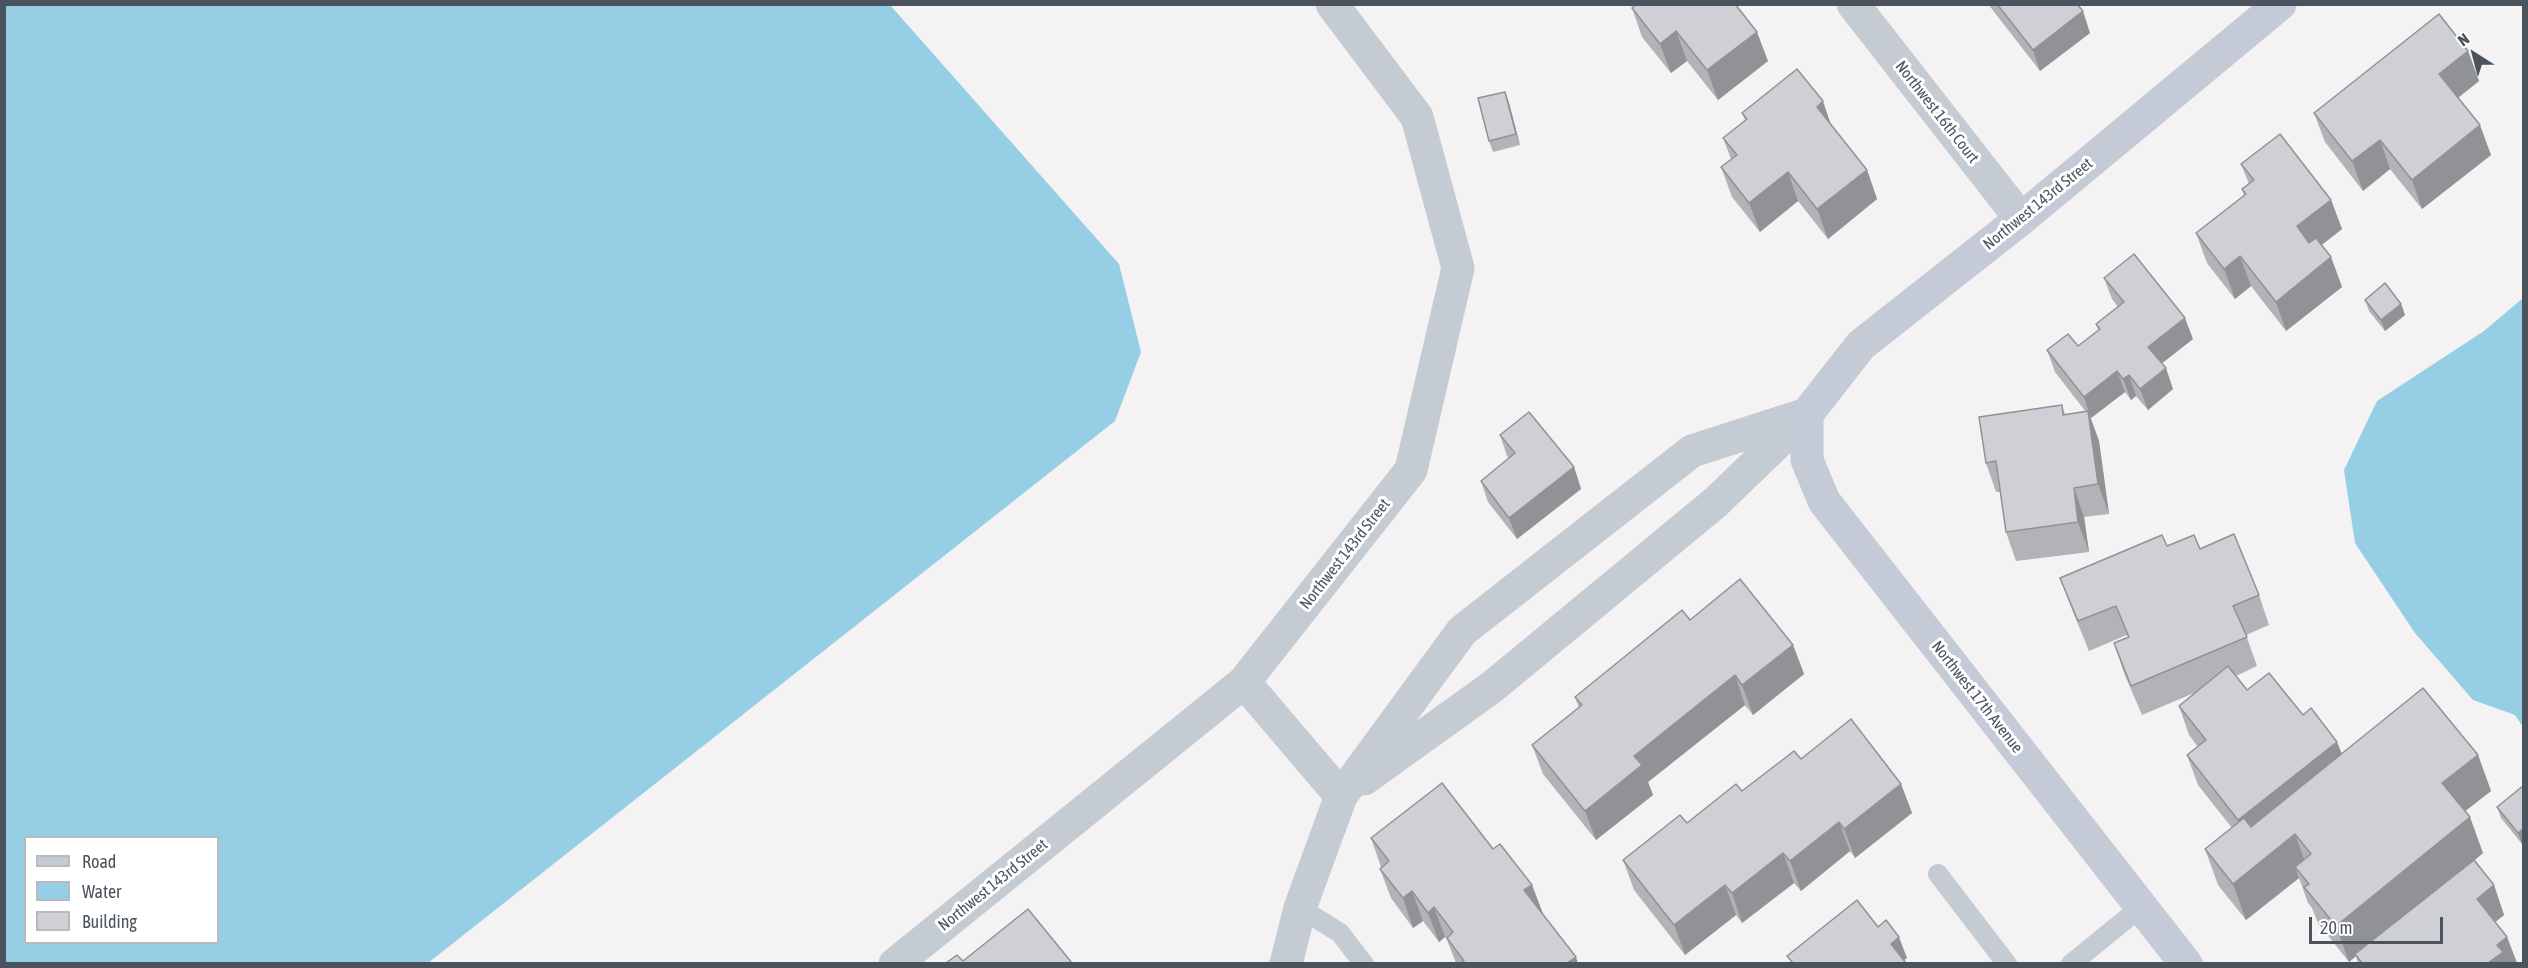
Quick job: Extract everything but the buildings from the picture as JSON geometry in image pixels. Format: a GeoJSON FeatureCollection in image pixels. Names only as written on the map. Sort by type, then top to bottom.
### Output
{"type":"FeatureCollection","features":[{"type":"Feature","properties":{"kind":"street","name":"Northwest 143rd Street"},"geometry":{"type":"LineString","coordinates":[[895,963],[1244,682],[1412,470],[1458,268],[1417,117],[1332,4]]}},
{"type":"Feature","properties":{"kind":"street","name":"Northwest 16th Court"},"geometry":{"type":"LineString","coordinates":[[1853,4],[2020,219]]}},
{"type":"Feature","properties":{"kind":"street","name":"Northwest 143rd Street"},"geometry":{"type":"LineString","coordinates":[[1341,796],[1492,687],[1716,502],[1807,414],[1861,345],[2020,219],[2280,4]]}},
{"type":"Feature","properties":{"kind":"street"},"geometry":{"type":"LineString","coordinates":[[1286,963],[1300,908],[1341,796],[1462,631],[1692,451],[1807,414]]}},
{"type":"Feature","properties":{"kind":"street","name":"Northwest 17th Avenue"},"geometry":{"type":"LineString","coordinates":[[1807,414],[1807,460],[1824,501],[2186,963]]}},
{"type":"Feature","properties":{"kind":"street"},"geometry":{"type":"LineString","coordinates":[[1244,682],[1341,796]]}},
{"type":"Feature","properties":{"kind":"lane"},"geometry":{"type":"LineString","coordinates":[[1938,874],[2007,963]]}},
{"type":"Feature","properties":{"kind":"lane"},"geometry":{"type":"LineString","coordinates":[[2071,963],[2141,907]]}},
{"type":"Feature","properties":{"kind":"lane"},"geometry":{"type":"LineString","coordinates":[[1300,908],[1340,933],[1364,963]]}},
{"type":"Feature","properties":{"kind":"water"},"geometry":{"type":"Polygon","coordinates":[[[5,4],[890,5],[1119,264],[1141,352],[1115,421],[428,963],[5,963],[5,4]]]}},
{"type":"Feature","properties":{"kind":"water"},"geometry":{"type":"Polygon","coordinates":[[[2523,298],[2523,727],[2515,715],[2473,700],[2415,633],[2355,543],[2344,470],[2377,401],[2484,331],[2523,298]]]}}]}
